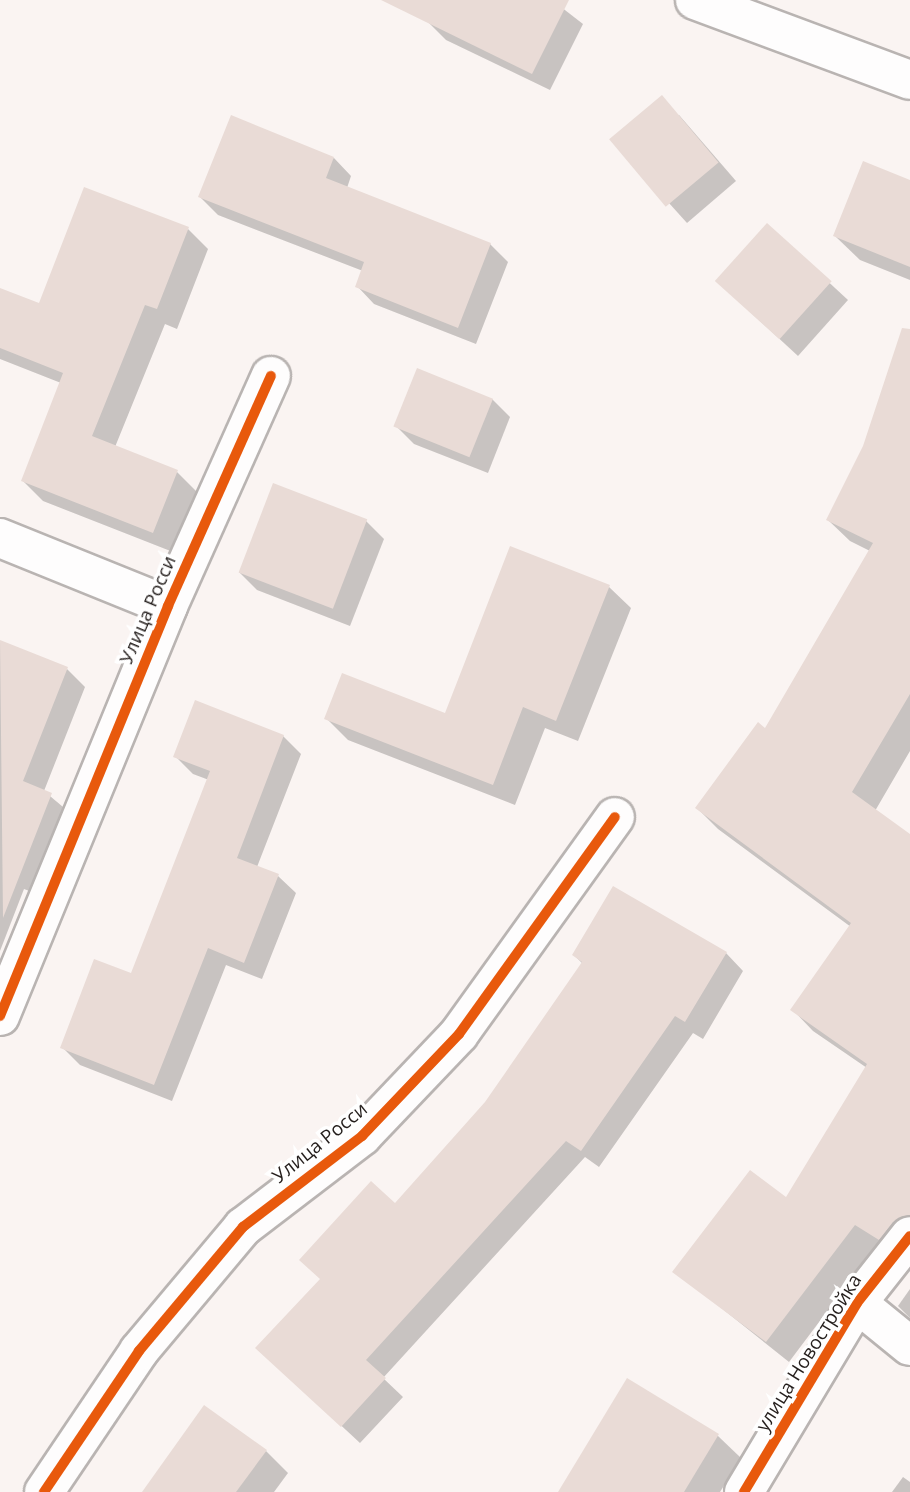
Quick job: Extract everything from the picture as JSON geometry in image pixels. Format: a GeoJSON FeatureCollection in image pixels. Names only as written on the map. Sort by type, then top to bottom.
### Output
{"type":"FeatureCollection","features":[{"type":"Feature","properties":{"kind":"street"},"geometry":{"type":"LineString","coordinates":[[695,0],[910,80]]}},
{"type":"Feature","properties":{"kind":"street","name":"Улица Росси"},"geometry":{"type":"LineString","coordinates":[[0,1016],[167,606],[271,376]]}},
{"type":"Feature","properties":{"kind":"street"},"geometry":{"type":"LineString","coordinates":[[0,538],[167,606]]}},
{"type":"Feature","properties":{"kind":"street","name":"Улица Росси"},"geometry":{"type":"LineString","coordinates":[[44,1492],[139,1351],[243,1227],[362,1136],[458,1034],[615,817]]}},
{"type":"Feature","properties":{"kind":"street","name":"улица Новостройка"},"geometry":{"type":"LineString","coordinates":[[744,1492],[858,1303],[910,1236]]}},
{"type":"Feature","properties":{"kind":"street"},"geometry":{"type":"LineString","coordinates":[[858,1303],[910,1346]]}},
{"type":"Feature","properties":{"kind":"building"},"geometry":{"type":"Polygon","coordinates":[[[381,0],[569,0],[532,74],[381,0]]]}},
{"type":"Feature","properties":{"kind":"building"},"geometry":{"type":"Polygon","coordinates":[[[662,95],[719,162],[666,207],[609,139],[662,95]]]}},
{"type":"Feature","properties":{"kind":"building"},"geometry":{"type":"Polygon","coordinates":[[[231,115],[334,157],[326,178],[491,243],[458,328],[355,287],[364,262],[198,197],[231,115]]]}},
{"type":"Feature","properties":{"kind":"building"},"geometry":{"type":"Polygon","coordinates":[[[863,161],[910,180],[910,267],[833,236],[863,161]]]}},
{"type":"Feature","properties":{"kind":"building"},"geometry":{"type":"Polygon","coordinates":[[[84,187],[189,227],[157,309],[145,305],[92,436],[178,470],[153,533],[21,481],[63,373],[0,348],[0,288],[39,303],[84,187]]]}},
{"type":"Feature","properties":{"kind":"building"},"geometry":{"type":"Polygon","coordinates":[[[767,223],[832,281],[779,339],[715,281],[767,223]]]}},
{"type":"Feature","properties":{"kind":"building"},"geometry":{"type":"Polygon","coordinates":[[[902,328],[910,329],[910,694],[852,792],[910,834],[910,1215],[893,1222],[879,1240],[855,1225],[766,1342],[672,1272],[750,1170],[786,1197],[867,1064],[790,1010],[851,923],[695,808],[758,722],[765,728],[873,543],[826,520],[863,446],[902,328]]]}},
{"type":"Feature","properties":{"kind":"building"},"geometry":{"type":"Polygon","coordinates":[[[417,368],[493,399],[469,457],[393,426],[417,368]]]}},
{"type":"Feature","properties":{"kind":"building"},"geometry":{"type":"Polygon","coordinates":[[[273,483],[367,519],[333,609],[239,573],[273,483]]]}},
{"type":"Feature","properties":{"kind":"building"},"geometry":{"type":"Polygon","coordinates":[[[510,546],[610,585],[556,721],[523,707],[493,785],[324,719],[342,673],[445,713],[510,546]]]}},
{"type":"Feature","properties":{"kind":"building"},"geometry":{"type":"Polygon","coordinates":[[[0,640],[68,667],[23,781],[52,793],[3,918],[0,640]]]}},
{"type":"Feature","properties":{"kind":"building"},"geometry":{"type":"Polygon","coordinates":[[[195,700],[284,735],[237,858],[279,874],[244,963],[208,948],[154,1085],[60,1048],[94,959],[131,973],[210,771],[173,757],[195,700]]]}},
{"type":"Feature","properties":{"kind":"building"},"geometry":{"type":"Polygon","coordinates":[[[613,886],[727,952],[685,1022],[675,1016],[581,1151],[566,1141],[366,1360],[386,1378],[341,1427],[255,1348],[320,1279],[299,1260],[371,1181],[395,1203],[485,1102],[582,962],[572,955],[613,886]]]}},
{"type":"Feature","properties":{"kind":"building"},"geometry":{"type":"Polygon","coordinates":[[[627,1378],[719,1434],[684,1492],[558,1492],[627,1378]]]}},
{"type":"Feature","properties":{"kind":"building"},"geometry":{"type":"Polygon","coordinates":[[[204,1405],[267,1450],[236,1492],[142,1492],[204,1405]]]}},
{"type":"Feature","properties":{"kind":"cycle path"},"geometry":{"type":"LineString","coordinates":[[0,1016],[168,606],[271,376]]}},
{"type":"Feature","properties":{"kind":"cycle path"},"geometry":{"type":"LineString","coordinates":[[44,1492],[139,1351],[243,1227],[362,1136],[459,1034],[615,817]]}},
{"type":"Feature","properties":{"kind":"cycle path"},"geometry":{"type":"LineString","coordinates":[[744,1492],[857,1303],[910,1236]]}}]}
